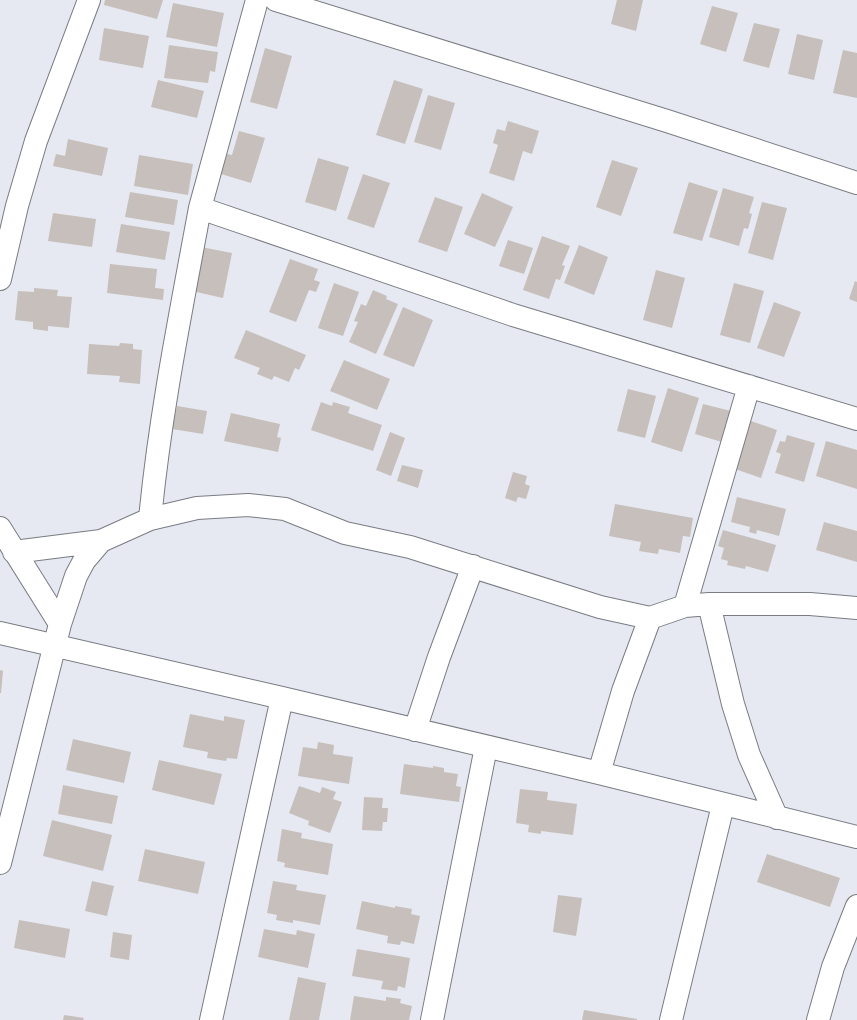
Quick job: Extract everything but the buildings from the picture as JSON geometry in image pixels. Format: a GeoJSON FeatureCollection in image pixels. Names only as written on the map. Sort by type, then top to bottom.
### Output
{"type":"FeatureCollection","features":[{"type":"Feature","properties":{"kind":"street"},"geometry":{"type":"LineString","coordinates":[[0,279],[17,206],[36,141],[89,0]]}},
{"type":"Feature","properties":{"kind":"street"},"geometry":{"type":"LineString","coordinates":[[150,519],[153,485],[171,366],[200,208],[257,0]]}},
{"type":"Feature","properties":{"kind":"street"},"geometry":{"type":"LineString","coordinates":[[276,0],[667,121],[857,183]]}},
{"type":"Feature","properties":{"kind":"street"},"geometry":{"type":"LineString","coordinates":[[200,208],[513,315],[857,419]]}},
{"type":"Feature","properties":{"kind":"street"},"geometry":{"type":"LineString","coordinates":[[685,606],[749,386]]}},
{"type":"Feature","properties":{"kind":"street"},"geometry":{"type":"LineString","coordinates":[[14,552],[101,541],[150,519],[197,508],[248,505],[285,509],[345,533],[410,547],[600,607],[650,618],[685,606],[709,604],[810,604],[857,608]]}},
{"type":"Feature","properties":{"kind":"street"},"geometry":{"type":"LineString","coordinates":[[0,528],[60,624]]}},
{"type":"Feature","properties":{"kind":"street"},"geometry":{"type":"LineString","coordinates":[[0,863],[60,624],[76,576],[84,561],[101,541]]}},
{"type":"Feature","properties":{"kind":"street"},"geometry":{"type":"LineString","coordinates":[[415,730],[438,657],[473,566]]}},
{"type":"Feature","properties":{"kind":"street"},"geometry":{"type":"LineString","coordinates":[[709,604],[733,704],[749,755],[777,818]]}},
{"type":"Feature","properties":{"kind":"street"},"geometry":{"type":"LineString","coordinates":[[599,773],[623,691],[650,618]]}},
{"type":"Feature","properties":{"kind":"street"},"geometry":{"type":"LineString","coordinates":[[0,633],[599,773],[857,838]]}},
{"type":"Feature","properties":{"kind":"street"},"geometry":{"type":"LineString","coordinates":[[211,1020],[282,698]]}},
{"type":"Feature","properties":{"kind":"street"},"geometry":{"type":"LineString","coordinates":[[432,1020],[486,747]]}},
{"type":"Feature","properties":{"kind":"street"},"geometry":{"type":"LineString","coordinates":[[671,1020],[723,805]]}},
{"type":"Feature","properties":{"kind":"street"},"geometry":{"type":"LineString","coordinates":[[818,1020],[833,967],[857,906]]}}]}
